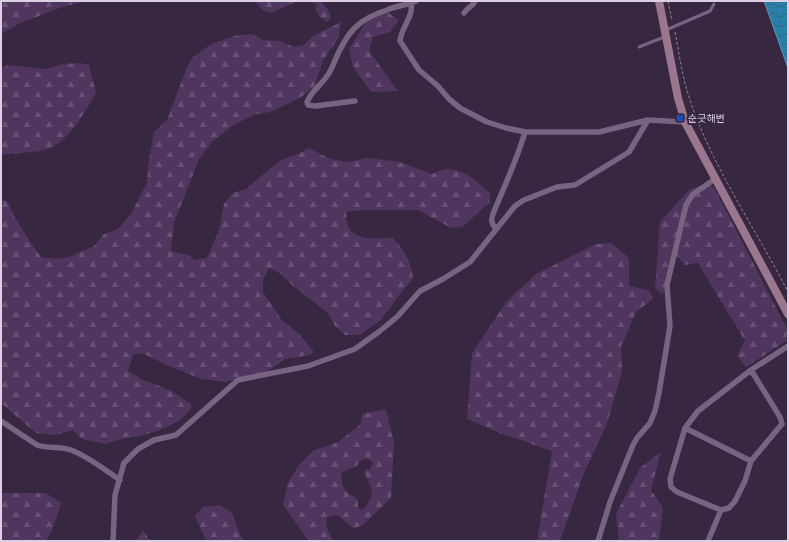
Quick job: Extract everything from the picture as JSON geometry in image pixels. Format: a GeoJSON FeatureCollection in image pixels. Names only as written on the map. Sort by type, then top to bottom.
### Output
{"type":"FeatureCollection","features":[{"type":"Feature","properties":{"kind":"street"},"geometry":{"type":"LineString","coordinates":[[464,13],[473,5],[475,1]]}},
{"type":"Feature","properties":{"kind":"street"},"geometry":{"type":"LineString","coordinates":[[659,1],[667,32],[678,98],[686,122],[715,180],[788,314]]}},
{"type":"Feature","properties":{"kind":"street"},"geometry":{"type":"LineString","coordinates":[[414,2],[400,41],[418,70],[438,86],[449,99],[460,108],[487,122],[525,132],[599,132],[648,120],[686,122]]}},
{"type":"Feature","properties":{"kind":"street"},"geometry":{"type":"LineString","coordinates":[[356,101],[315,106],[308,105],[307,102],[308,98],[329,74],[349,32],[370,16],[414,2]]}},
{"type":"Feature","properties":{"kind":"street"},"geometry":{"type":"LineString","coordinates":[[113,541],[115,496],[124,463],[138,449],[154,440],[176,435],[238,380],[308,366],[354,348],[380,331],[398,316],[420,291],[470,262],[515,206],[524,200],[557,187],[575,185],[629,152],[648,120]]}},
{"type":"Feature","properties":{"kind":"street"},"geometry":{"type":"LineString","coordinates":[[496,228],[492,225],[491,220],[519,152],[525,132]]}},
{"type":"Feature","properties":{"kind":"street"},"geometry":{"type":"LineString","coordinates":[[598,541],[610,502],[633,445],[650,423],[655,411],[670,326],[667,285],[686,205],[693,194],[715,180]]}},
{"type":"Feature","properties":{"kind":"street"},"geometry":{"type":"LineString","coordinates":[[751,370],[780,417],[782,424],[751,461],[745,481],[735,501],[729,508],[721,510],[677,492],[671,487],[670,479],[685,428],[698,411],[751,370],[788,346]]}},
{"type":"Feature","properties":{"kind":"street"},"geometry":{"type":"LineString","coordinates":[[1,421],[36,445],[70,450],[83,456],[120,480]]}},
{"type":"Feature","properties":{"kind":"street"},"geometry":{"type":"LineString","coordinates":[[685,428],[751,461]]}},
{"type":"Feature","properties":{"kind":"street"},"geometry":{"type":"LineString","coordinates":[[708,541],[721,510]]}},
{"type":"Feature","properties":{"kind":"lane"},"geometry":{"type":"LineString","coordinates":[[639,48],[676,27],[710,11],[714,4]]}},
{"type":"Feature","properties":{"kind":"path"},"geometry":{"type":"LineString","coordinates":[[668,1],[673,23]]}},
{"type":"Feature","properties":{"kind":"path"},"geometry":{"type":"LineString","coordinates":[[674,31],[688,94],[700,125],[730,188],[788,292]]}},
{"type":"Feature","properties":{"kind":"green space"},"geometry":{"type":"Polygon","coordinates":[[[1,1],[86,1],[62,7],[18,24],[1,34],[1,1]]]}},
{"type":"Feature","properties":{"kind":"green space"},"geometry":{"type":"Polygon","coordinates":[[[254,1],[302,1],[290,4],[272,13],[263,10],[254,1]]]}},
{"type":"Feature","properties":{"kind":"green space"},"geometry":{"type":"Polygon","coordinates":[[[309,1],[321,1],[331,16],[328,22],[320,17],[315,8],[318,4],[309,1]]]}},
{"type":"Feature","properties":{"kind":"green space"},"geometry":{"type":"Polygon","coordinates":[[[387,12],[399,20],[390,32],[373,37],[369,51],[398,91],[371,92],[353,67],[349,49],[370,16],[387,12]]]}},
{"type":"Feature","properties":{"kind":"green space"},"geometry":{"type":"Polygon","coordinates":[[[341,22],[339,37],[324,59],[314,87],[300,98],[270,112],[253,115],[232,126],[211,143],[199,159],[174,223],[171,251],[188,255],[195,260],[207,258],[219,230],[224,204],[233,193],[246,189],[279,161],[309,148],[330,159],[348,162],[367,158],[400,162],[432,174],[446,169],[460,171],[476,181],[490,193],[490,202],[462,227],[451,228],[418,210],[362,210],[346,212],[348,226],[357,235],[375,239],[393,238],[407,257],[411,267],[413,279],[381,320],[360,335],[345,335],[335,326],[328,313],[292,285],[280,273],[269,268],[263,280],[263,292],[281,319],[299,334],[314,352],[310,355],[285,359],[262,375],[225,382],[202,379],[171,367],[142,353],[133,355],[128,371],[143,380],[170,390],[191,404],[191,409],[179,421],[160,430],[106,444],[82,439],[73,430],[54,435],[36,433],[1,403],[1,200],[7,201],[22,230],[41,257],[56,259],[69,257],[94,246],[104,234],[118,229],[132,212],[147,183],[154,132],[167,120],[187,67],[192,58],[211,44],[234,36],[252,34],[263,40],[280,41],[293,47],[304,45],[313,36],[341,22]]]}},
{"type":"Feature","properties":{"kind":"green space"},"geometry":{"type":"Polygon","coordinates":[[[80,63],[89,65],[96,93],[81,118],[68,135],[53,147],[45,150],[1,155],[1,68],[9,65],[45,69],[64,64],[80,63]]]}},
{"type":"Feature","properties":{"kind":"green space"},"geometry":{"type":"Polygon","coordinates":[[[704,185],[714,187],[788,331],[788,340],[746,367],[737,356],[745,341],[698,263],[685,265],[676,255],[667,285],[662,294],[655,288],[660,222],[689,190],[704,185]]]}},
{"type":"Feature","properties":{"kind":"green space"},"geometry":{"type":"Polygon","coordinates":[[[611,243],[629,258],[629,286],[649,290],[653,299],[636,312],[621,347],[622,371],[607,424],[584,473],[560,541],[537,541],[552,451],[500,433],[467,419],[472,353],[507,301],[536,274],[596,244],[611,243]]]}},
{"type":"Feature","properties":{"kind":"green space"},"geometry":{"type":"Polygon","coordinates":[[[386,409],[394,443],[391,498],[364,524],[354,529],[338,515],[327,517],[326,526],[333,541],[309,541],[283,505],[288,482],[299,465],[314,450],[338,442],[361,424],[362,414],[386,409]],[[364,459],[359,461],[358,465],[344,471],[341,474],[344,488],[358,501],[358,508],[363,510],[370,500],[372,492],[364,472],[367,469],[370,470],[373,463],[370,460],[364,459]]]}},
{"type":"Feature","properties":{"kind":"green space"},"geometry":{"type":"Polygon","coordinates":[[[661,452],[651,490],[663,508],[659,541],[619,541],[616,514],[640,468],[661,452]]]}},
{"type":"Feature","properties":{"kind":"green space"},"geometry":{"type":"Polygon","coordinates":[[[1,493],[46,493],[61,503],[54,526],[46,541],[1,541],[1,493]]]}},
{"type":"Feature","properties":{"kind":"green space"},"geometry":{"type":"Polygon","coordinates":[[[219,505],[232,513],[243,541],[206,541],[195,516],[203,507],[219,505]]]}},
{"type":"Feature","properties":{"kind":"green space"},"geometry":{"type":"Polygon","coordinates":[[[143,531],[151,541],[134,541],[136,540],[143,531]]]}},
{"type":"Feature","properties":{"kind":"water"},"geometry":{"type":"Polygon","coordinates":[[[764,1],[788,1],[788,68],[764,1]]]}},
{"type":"Feature","properties":{"kind":"place","name":"순긋해변"},"geometry":{"type":"Point","coordinates":[680,118]}}]}
